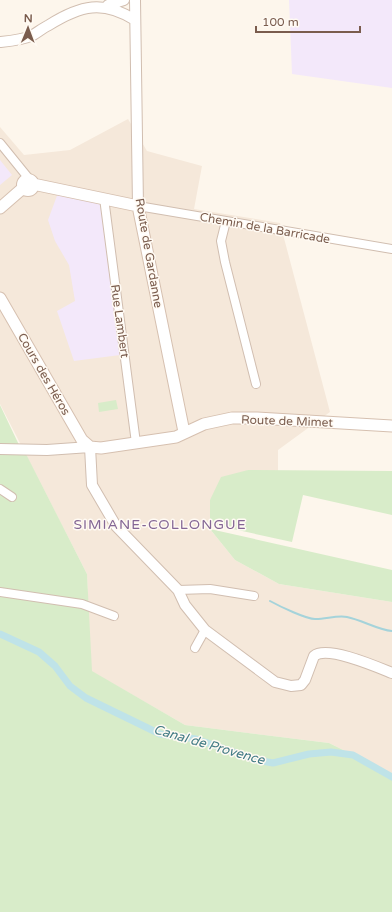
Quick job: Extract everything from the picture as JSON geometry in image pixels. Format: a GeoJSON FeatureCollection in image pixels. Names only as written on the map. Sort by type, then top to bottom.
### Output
{"type":"FeatureCollection","features":[{"type":"Feature","properties":{"kind":"main road"},"geometry":{"type":"LineString","coordinates":[[0,208],[29,184],[138,206]]}},
{"type":"Feature","properties":{"kind":"main road","name":"Route de Gardanne"},"geometry":{"type":"LineString","coordinates":[[138,206],[184,432]]}},
{"type":"Feature","properties":{"kind":"main road","name":"Cours des Héros"},"geometry":{"type":"LineString","coordinates":[[0,298],[82,440],[90,448]]}},
{"type":"Feature","properties":{"kind":"main road","name":"Route de Mimet"},"geometry":{"type":"LineString","coordinates":[[90,448],[101,448],[176,437],[204,424],[232,418],[392,426]]}},
{"type":"Feature","properties":{"kind":"street"},"geometry":{"type":"LineString","coordinates":[[108,5],[124,0]]}},
{"type":"Feature","properties":{"kind":"street","name":"Route de Gardanne"},"geometry":{"type":"LineString","coordinates":[[135,0],[138,206]]}},
{"type":"Feature","properties":{"kind":"street"},"geometry":{"type":"LineString","coordinates":[[0,42],[18,40],[33,35],[49,24],[83,8],[100,4],[122,10],[135,20]]}},
{"type":"Feature","properties":{"kind":"street"},"geometry":{"type":"LineString","coordinates":[[0,143],[29,184]]}},
{"type":"Feature","properties":{"kind":"street","name":"Rue Lambert"},"geometry":{"type":"LineString","coordinates":[[104,198],[136,443]]}},
{"type":"Feature","properties":{"kind":"street","name":"Chemin de la Barricade"},"geometry":{"type":"LineString","coordinates":[[138,206],[392,249]]}},
{"type":"Feature","properties":{"kind":"street"},"geometry":{"type":"LineString","coordinates":[[226,221],[221,241],[256,384]]}},
{"type":"Feature","properties":{"kind":"street"},"geometry":{"type":"LineString","coordinates":[[0,449],[62,450],[90,448],[92,485],[116,526],[178,590],[185,605],[205,630],[275,682],[294,686],[303,683],[312,659],[316,654],[327,652],[371,664],[392,674]]}},
{"type":"Feature","properties":{"kind":"street"},"geometry":{"type":"LineString","coordinates":[[0,489],[12,497]]}},
{"type":"Feature","properties":{"kind":"street"},"geometry":{"type":"LineString","coordinates":[[178,590],[210,589],[254,596]]}},
{"type":"Feature","properties":{"kind":"street"},"geometry":{"type":"LineString","coordinates":[[0,592],[82,604],[114,616]]}},
{"type":"Feature","properties":{"kind":"street"},"geometry":{"type":"LineString","coordinates":[[195,648],[205,630]]}},
{"type":"Feature","properties":{"kind":"shaded area"},"geometry":{"type":"Polygon","coordinates":[[[289,0],[392,0],[392,88],[292,74],[289,0]]]}},
{"type":"Feature","properties":{"kind":"shaded area"},"geometry":{"type":"Polygon","coordinates":[[[128,119],[147,151],[202,166],[194,209],[280,223],[330,412],[278,450],[278,472],[248,470],[210,500],[210,529],[235,560],[279,584],[392,602],[392,774],[329,743],[185,725],[91,671],[87,574],[0,404],[0,127],[24,155],[70,150],[128,119]]]}},
{"type":"Feature","properties":{"kind":"shaded area"},"geometry":{"type":"Polygon","coordinates":[[[0,160],[12,175],[0,185],[0,160]]]}},
{"type":"Feature","properties":{"kind":"shaded area"},"geometry":{"type":"Polygon","coordinates":[[[58,193],[100,203],[120,355],[74,361],[57,311],[75,301],[69,265],[55,241],[48,220],[58,193]]]}},
{"type":"Feature","properties":{"kind":"green space"},"geometry":{"type":"Polygon","coordinates":[[[116,400],[118,409],[99,412],[98,403],[116,400]]]}},
{"type":"Feature","properties":{"kind":"green space"},"geometry":{"type":"Polygon","coordinates":[[[0,405],[20,447],[0,447],[0,405]]]}},
{"type":"Feature","properties":{"kind":"green space"},"geometry":{"type":"Polygon","coordinates":[[[0,452],[25,452],[87,574],[92,671],[185,725],[329,743],[392,774],[392,912],[0,912],[0,452]]]}},
{"type":"Feature","properties":{"kind":"green space"},"geometry":{"type":"Polygon","coordinates":[[[248,470],[392,471],[392,515],[303,495],[292,542],[210,524],[210,500],[221,477],[248,470]]]}},
{"type":"Feature","properties":{"kind":"green space"},"geometry":{"type":"Polygon","coordinates":[[[210,529],[392,570],[392,602],[279,584],[235,560],[210,529]]]}},
{"type":"Feature","properties":{"kind":"waterway"},"geometry":{"type":"LineString","coordinates":[[270,601],[312,619],[340,616],[347,617],[381,629],[392,631]]}},
{"type":"Feature","properties":{"kind":"waterway","name":"Canal de Provence"},"geometry":{"type":"LineString","coordinates":[[0,634],[39,652],[55,666],[70,686],[86,698],[160,734],[196,739],[256,760],[273,763],[309,754],[331,752],[353,755],[392,777]]}},
{"type":"Feature","properties":{"kind":"district","name":"SIMIANE-COLLONGUE"},"geometry":{"type":"Point","coordinates":[160,524]}}]}
